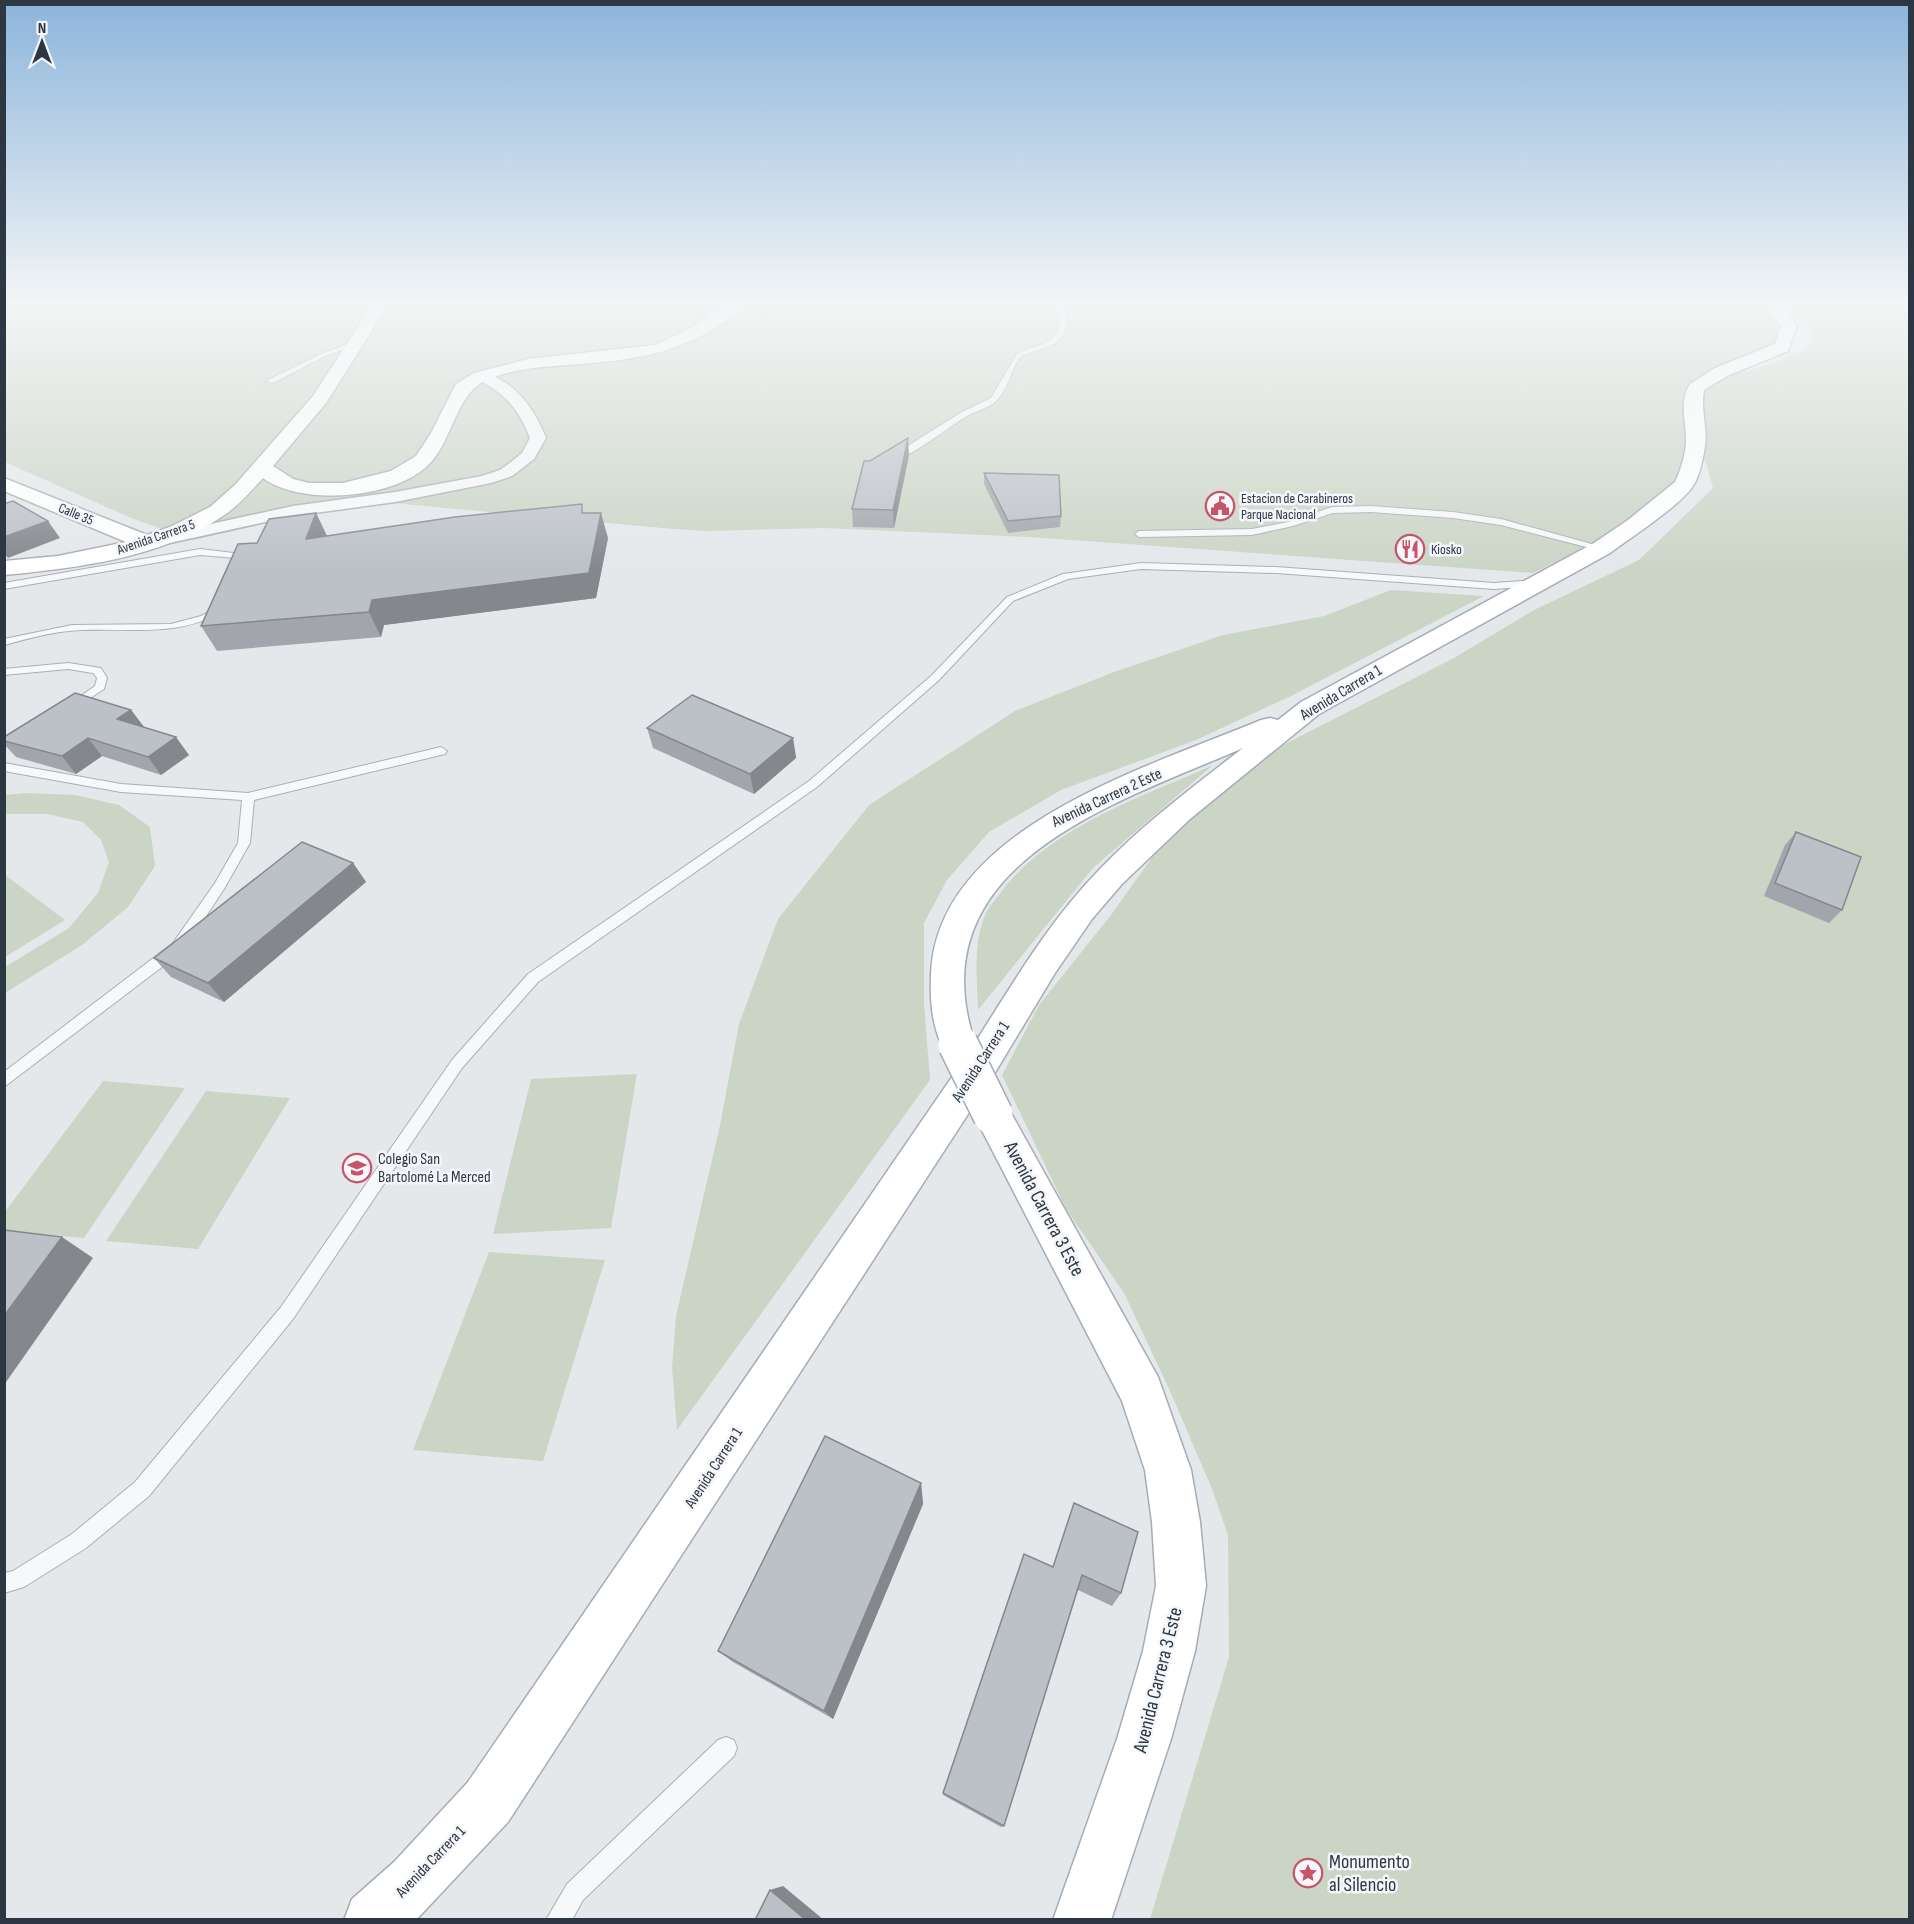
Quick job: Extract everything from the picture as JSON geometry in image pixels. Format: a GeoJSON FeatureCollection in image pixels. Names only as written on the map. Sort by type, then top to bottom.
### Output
{"type":"FeatureCollection","features":[{"type":"Feature","properties":{"kind":"main road","name":"Avenida Carrera 5"},"geometry":{"type":"LineString","coordinates":[[4,568],[58,563],[147,543],[178,532],[217,512],[242,489],[325,392]]}},
{"type":"Feature","properties":{"kind":"main road"},"geometry":{"type":"LineString","coordinates":[[261,466],[282,482],[314,490],[362,485],[401,474],[421,462],[429,453],[460,392]]}},
{"type":"Feature","properties":{"kind":"main road","name":"Avenida Carrera 1"},"geometry":{"type":"LineString","coordinates":[[373,1920],[414,1882],[488,1802],[542,1725],[976,1071],[1043,964],[1081,911],[1111,876],[1180,812],[1310,708],[1602,548],[1636,525],[1684,485],[1689,474],[1696,443],[1692,406],[1695,392]]}},
{"type":"Feature","properties":{"kind":"main road","name":"Calle 35"},"geometry":{"type":"LineString","coordinates":[[4,484],[147,543]]}},
{"type":"Feature","properties":{"kind":"main road","name":"Avenida Carrera 2 Este"},"geometry":{"type":"LineString","coordinates":[[993,1114],[958,1044],[947,1006],[949,952],[956,927],[987,876],[1027,839],[1085,805],[1310,708]]}},
{"type":"Feature","properties":{"kind":"main road","name":"Avenida Carrera 3 Este"},"geometry":{"type":"LineString","coordinates":[[993,1114],[1142,1393],[1168,1470],[1176,1522],[1181,1586],[1169,1651],[1144,1740],[1082,1920]]}},
{"type":"Feature","properties":{"kind":"street"},"geometry":{"type":"LineString","coordinates":[[147,543],[316,507],[456,487],[506,473],[528,456],[538,438],[531,418],[511,392]]}},
{"type":"Feature","properties":{"kind":"lane"},"geometry":{"type":"LineString","coordinates":[[891,460],[925,442],[974,409],[994,400],[1000,392]]}},
{"type":"Feature","properties":{"kind":"lane"},"geometry":{"type":"LineString","coordinates":[[1139,534],[1252,532],[1290,524],[1332,510],[1371,509],[1453,515],[1501,522],[1602,548]]}},
{"type":"Feature","properties":{"kind":"lane"},"geometry":{"type":"LineString","coordinates":[[4,586],[200,552],[239,556],[247,561],[243,571]]}},
{"type":"Feature","properties":{"kind":"lane"},"geometry":{"type":"LineString","coordinates":[[4,1583],[17,1580],[79,1541],[142,1489],[287,1313],[457,1064],[533,978],[813,784],[935,678],[1010,599],[1065,576],[1141,566],[1276,570],[1494,586],[1538,583]]}},
{"type":"Feature","properties":{"kind":"lane"},"geometry":{"type":"LineString","coordinates":[[4,642],[40,632],[82,627],[159,627],[188,623],[210,616],[231,599]]}},
{"type":"Feature","properties":{"kind":"lane"},"geometry":{"type":"LineString","coordinates":[[4,672],[68,666],[97,670],[102,678],[100,687],[82,702],[62,712]]}},
{"type":"Feature","properties":{"kind":"lane"},"geometry":{"type":"LineString","coordinates":[[4,767],[121,788],[248,797],[441,751]]}},
{"type":"Feature","properties":{"kind":"lane"},"geometry":{"type":"LineString","coordinates":[[4,1081],[178,947],[220,886],[244,843],[248,797]]}},
{"type":"Feature","properties":{"kind":"lane"},"geometry":{"type":"LineString","coordinates":[[558,1920],[574,1892],[726,1748]]}},
{"type":"Feature","properties":{"kind":"green space"},"geometry":{"type":"Polygon","coordinates":[[[5,392],[1691,392],[1692,439],[1682,479],[1637,522],[1533,573],[1029,537],[823,528],[709,531],[673,529],[371,501],[303,514],[194,540],[131,518],[5,462],[5,392]]]}},
{"type":"Feature","properties":{"kind":"green space"},"geometry":{"type":"Polygon","coordinates":[[[1703,392],[1909,392],[1909,1919],[1150,1919],[1229,1657],[1228,1535],[1212,1489],[1170,1391],[1124,1293],[1066,1209],[1002,1075],[1039,1005],[1111,915],[1163,842],[1213,800],[1275,749],[1454,658],[1534,610],[1639,560],[1713,488],[1697,432],[1703,392]]]}},
{"type":"Feature","properties":{"kind":"green space"},"geometry":{"type":"Polygon","coordinates":[[[1391,590],[1484,596],[1289,697],[1196,740],[1061,790],[989,832],[947,880],[924,923],[924,1003],[930,1080],[677,1430],[672,1367],[676,1316],[720,1125],[739,1024],[778,919],[869,805],[1015,711],[1114,672],[1223,635],[1324,616],[1391,590]]]}},
{"type":"Feature","properties":{"kind":"green space"},"geometry":{"type":"Polygon","coordinates":[[[1213,765],[1093,868],[978,1010],[977,962],[981,926],[989,908],[1018,872],[1042,851],[1096,817],[1213,765]]]}},
{"type":"Feature","properties":{"kind":"green space"},"geometry":{"type":"Polygon","coordinates":[[[25,793],[75,795],[119,805],[150,827],[155,866],[128,907],[82,945],[5,993],[5,967],[69,928],[98,893],[109,862],[101,840],[83,822],[47,814],[5,814],[5,795],[25,793]]]}},
{"type":"Feature","properties":{"kind":"green space"},"geometry":{"type":"Polygon","coordinates":[[[5,875],[65,920],[5,957],[5,875]]]}},
{"type":"Feature","properties":{"kind":"green space"},"geometry":{"type":"Polygon","coordinates":[[[637,1074],[611,1228],[493,1234],[531,1079],[637,1074]]]}},
{"type":"Feature","properties":{"kind":"green space"},"geometry":{"type":"Polygon","coordinates":[[[103,1081],[185,1088],[84,1238],[5,1231],[4,1213],[103,1081]]]}},
{"type":"Feature","properties":{"kind":"green space"},"geometry":{"type":"Polygon","coordinates":[[[206,1091],[290,1098],[198,1249],[106,1241],[206,1091]]]}},
{"type":"Feature","properties":{"kind":"green space"},"geometry":{"type":"Polygon","coordinates":[[[489,1252],[605,1260],[543,1461],[413,1450],[489,1252]]]}},
{"type":"Feature","properties":{"kind":"building"},"geometry":{"type":"Polygon","coordinates":[[[908,438],[893,510],[852,509],[864,461],[870,461],[908,438]]]}},
{"type":"Feature","properties":{"kind":"building"},"geometry":{"type":"Polygon","coordinates":[[[984,473],[1059,475],[1061,516],[1008,521],[984,473]]]}},
{"type":"Feature","properties":{"kind":"building"},"geometry":{"type":"Polygon","coordinates":[[[13,501],[48,521],[4,537],[4,502],[13,501]]]}},
{"type":"Feature","properties":{"kind":"building"},"geometry":{"type":"Polygon","coordinates":[[[582,504],[582,513],[601,513],[589,573],[372,600],[369,612],[201,626],[238,544],[257,543],[269,519],[316,513],[306,539],[455,517],[582,504]]]}},
{"type":"Feature","properties":{"kind":"building"},"geometry":{"type":"Polygon","coordinates":[[[75,693],[131,710],[117,719],[176,737],[148,757],[88,738],[62,756],[4,741],[4,737],[75,693]]]}},
{"type":"Feature","properties":{"kind":"building"},"geometry":{"type":"Polygon","coordinates":[[[692,695],[793,738],[750,774],[647,728],[692,695]]]}},
{"type":"Feature","properties":{"kind":"building"},"geometry":{"type":"Polygon","coordinates":[[[1796,832],[1861,857],[1842,910],[1775,883],[1796,832]]]}},
{"type":"Feature","properties":{"kind":"building"},"geometry":{"type":"Polygon","coordinates":[[[302,842],[353,863],[208,983],[154,958],[302,842]]]}},
{"type":"Feature","properties":{"kind":"building"},"geometry":{"type":"Polygon","coordinates":[[[4,1230],[62,1237],[4,1316],[4,1230]]]}},
{"type":"Feature","properties":{"kind":"building"},"geometry":{"type":"Polygon","coordinates":[[[825,1436],[921,1483],[824,1711],[718,1651],[825,1436]]]}},
{"type":"Feature","properties":{"kind":"building"},"geometry":{"type":"Polygon","coordinates":[[[1074,1503],[1138,1532],[1121,1593],[1082,1575],[1004,1826],[943,1793],[1024,1554],[1053,1567],[1074,1503]]]}},
{"type":"Feature","properties":{"kind":"building"},"geometry":{"type":"Polygon","coordinates":[[[770,1890],[806,1920],[755,1920],[770,1890]]]}},
{"type":"Feature","properties":{"kind":"place","name":"Estacion de Carabineros Parque Nacional"},"geometry":{"type":"Point","coordinates":[1220,506]}},
{"type":"Feature","properties":{"kind":"place","name":"Kiosko"},"geometry":{"type":"Point","coordinates":[1410,549]}},
{"type":"Feature","properties":{"kind":"place","name":"Colegio San Bartolomé La Merced"},"geometry":{"type":"Point","coordinates":[357,1168]}},
{"type":"Feature","properties":{"kind":"place","name":"Monumento al Silencio"},"geometry":{"type":"Point","coordinates":[1308,1873]}}]}
